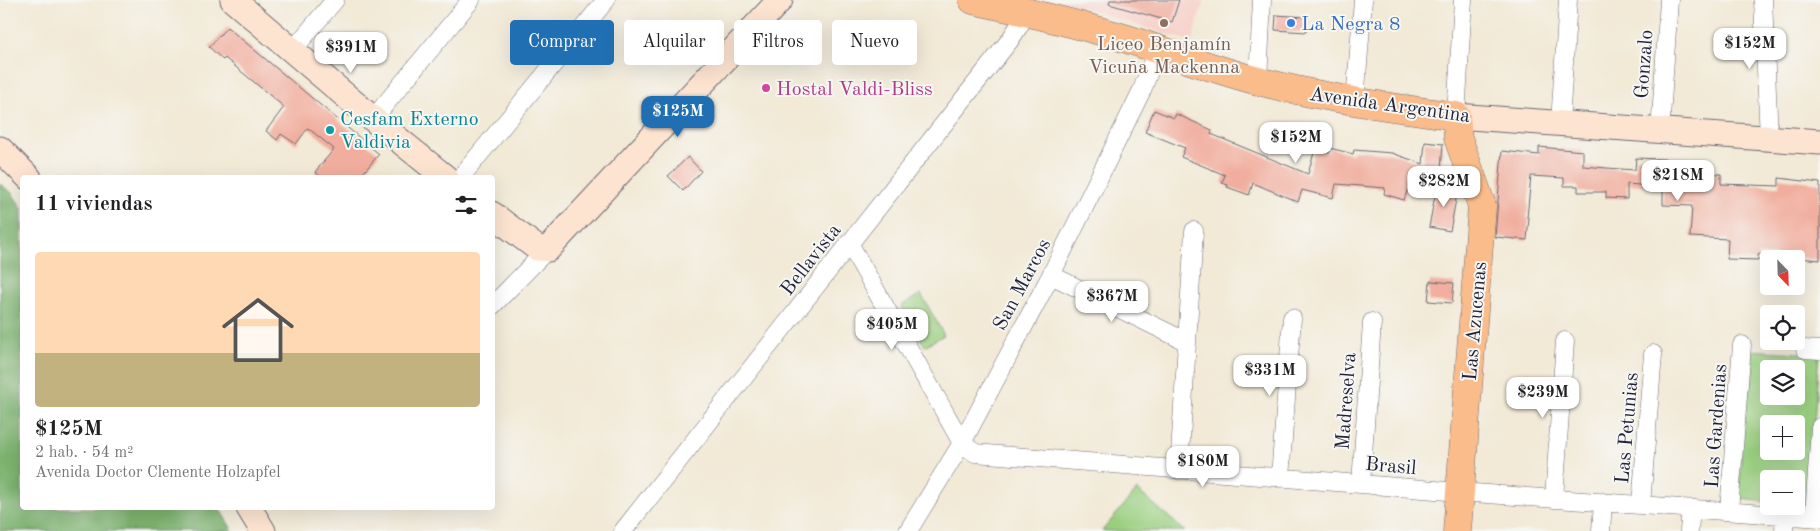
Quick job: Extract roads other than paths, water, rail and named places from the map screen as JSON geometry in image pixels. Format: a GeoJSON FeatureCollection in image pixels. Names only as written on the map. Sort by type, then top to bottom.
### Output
{"type":"FeatureCollection","features":[{"type":"Feature","properties":{"kind":"main road","name":"Avenida Argentina"},"geometry":{"type":"LineString","coordinates":[[972,0],[1028,12],[1125,39],[1258,81],[1355,102],[1456,116]]}},
{"type":"Feature","properties":{"kind":"main road","name":"Las Azucenas"},"geometry":{"type":"LineString","coordinates":[[1456,116],[1458,138],[1482,206],[1457,531]]}},
{"type":"Feature","properties":{"kind":"street"},"geometry":{"type":"LineString","coordinates":[[233,0],[442,175]]}},
{"type":"Feature","properties":{"kind":"street"},"geometry":{"type":"LineString","coordinates":[[293,50],[335,0]]}},
{"type":"Feature","properties":{"kind":"street"},"geometry":{"type":"LineString","coordinates":[[373,119],[471,0]]}},
{"type":"Feature","properties":{"kind":"street"},"geometry":{"type":"LineString","coordinates":[[462,175],[606,0]]}},
{"type":"Feature","properties":{"kind":"street"},"geometry":{"type":"LineString","coordinates":[[495,303],[780,0]]}},
{"type":"Feature","properties":{"kind":"street"},"geometry":{"type":"LineString","coordinates":[[1258,81],[1262,0]]}},
{"type":"Feature","properties":{"kind":"street"},"geometry":{"type":"LineString","coordinates":[[1355,102],[1363,0]]}},
{"type":"Feature","properties":{"kind":"street"},"geometry":{"type":"LineString","coordinates":[[1456,116],[1463,0]]}},
{"type":"Feature","properties":{"kind":"street"},"geometry":{"type":"LineString","coordinates":[[1560,123],[1568,0]]}},
{"type":"Feature","properties":{"kind":"street","name":"Gonzalo"},"geometry":{"type":"LineString","coordinates":[[1660,132],[1670,0]]}},
{"type":"Feature","properties":{"kind":"street"},"geometry":{"type":"LineString","coordinates":[[1763,0],[1769,139]]}},
{"type":"Feature","properties":{"kind":"street","name":"Bellavista"},"geometry":{"type":"LineString","coordinates":[[623,531],[1010,40],[1028,12]]}},
{"type":"Feature","properties":{"kind":"street","name":"San Marcos"},"geometry":{"type":"LineString","coordinates":[[908,531],[962,443],[1051,275],[1142,90],[1157,50]]}},
{"type":"Feature","properties":{"kind":"street","name":"Avenida Argentina"},"geometry":{"type":"LineString","coordinates":[[1456,116],[1820,142]]}},
{"type":"Feature","properties":{"kind":"street"},"geometry":{"type":"LineString","coordinates":[[0,149],[26,175]]}},
{"type":"Feature","properties":{"kind":"street"},"geometry":{"type":"LineString","coordinates":[[495,216],[537,248],[548,248]]}},
{"type":"Feature","properties":{"kind":"street"},"geometry":{"type":"LineString","coordinates":[[1179,470],[1194,231]]}},
{"type":"Feature","properties":{"kind":"street"},"geometry":{"type":"LineString","coordinates":[[849,243],[962,443]]}},
{"type":"Feature","properties":{"kind":"street"},"geometry":{"type":"LineString","coordinates":[[1051,275],[1187,342]]}},
{"type":"Feature","properties":{"kind":"street"},"geometry":{"type":"LineString","coordinates":[[1280,478],[1292,318]]}},
{"type":"Feature","properties":{"kind":"street","name":"Madreselva"},"geometry":{"type":"LineString","coordinates":[[1361,484],[1372,322]]}},
{"type":"Feature","properties":{"kind":"street"},"geometry":{"type":"LineString","coordinates":[[1554,499],[1565,341]]}},
{"type":"Feature","properties":{"kind":"street","name":"Las Gardenias"},"geometry":{"type":"LineString","coordinates":[[1729,511],[1742,344]]}},
{"type":"Feature","properties":{"kind":"street","name":"Las Petunias"},"geometry":{"type":"LineString","coordinates":[[1641,505],[1653,354]]}},
{"type":"Feature","properties":{"kind":"street"},"geometry":{"type":"LineString","coordinates":[[1817,518],[1820,427]]}},
{"type":"Feature","properties":{"kind":"street","name":"Brasil"},"geometry":{"type":"LineString","coordinates":[[962,443],[975,453],[1460,492],[1729,511],[1784,523],[1817,518]]}},
{"type":"Feature","properties":{"kind":"street"},"geometry":{"type":"LineString","coordinates":[[1602,531],[1603,502]]}},
{"type":"Feature","properties":{"kind":"street"},"geometry":{"type":"LineString","coordinates":[[1689,531],[1691,509]]}},
{"type":"Feature","properties":{"kind":"street"},"geometry":{"type":"LineString","coordinates":[[250,510],[263,531]]}},
{"type":"Feature","properties":{"kind":"place","name":"Liceo Benjamín Vicuña Mackenna"},"geometry":{"type":"Point","coordinates":[1164,23]}},
{"type":"Feature","properties":{"kind":"place","name":"La Negra 8"},"geometry":{"type":"Point","coordinates":[1291,23]}},
{"type":"Feature","properties":{"kind":"place","name":"Hostal Valdi-Bliss"},"geometry":{"type":"Point","coordinates":[766,88]}},
{"type":"Feature","properties":{"kind":"place","name":"Cesfam Externo Valdivia"},"geometry":{"type":"Point","coordinates":[330,130]}}]}
